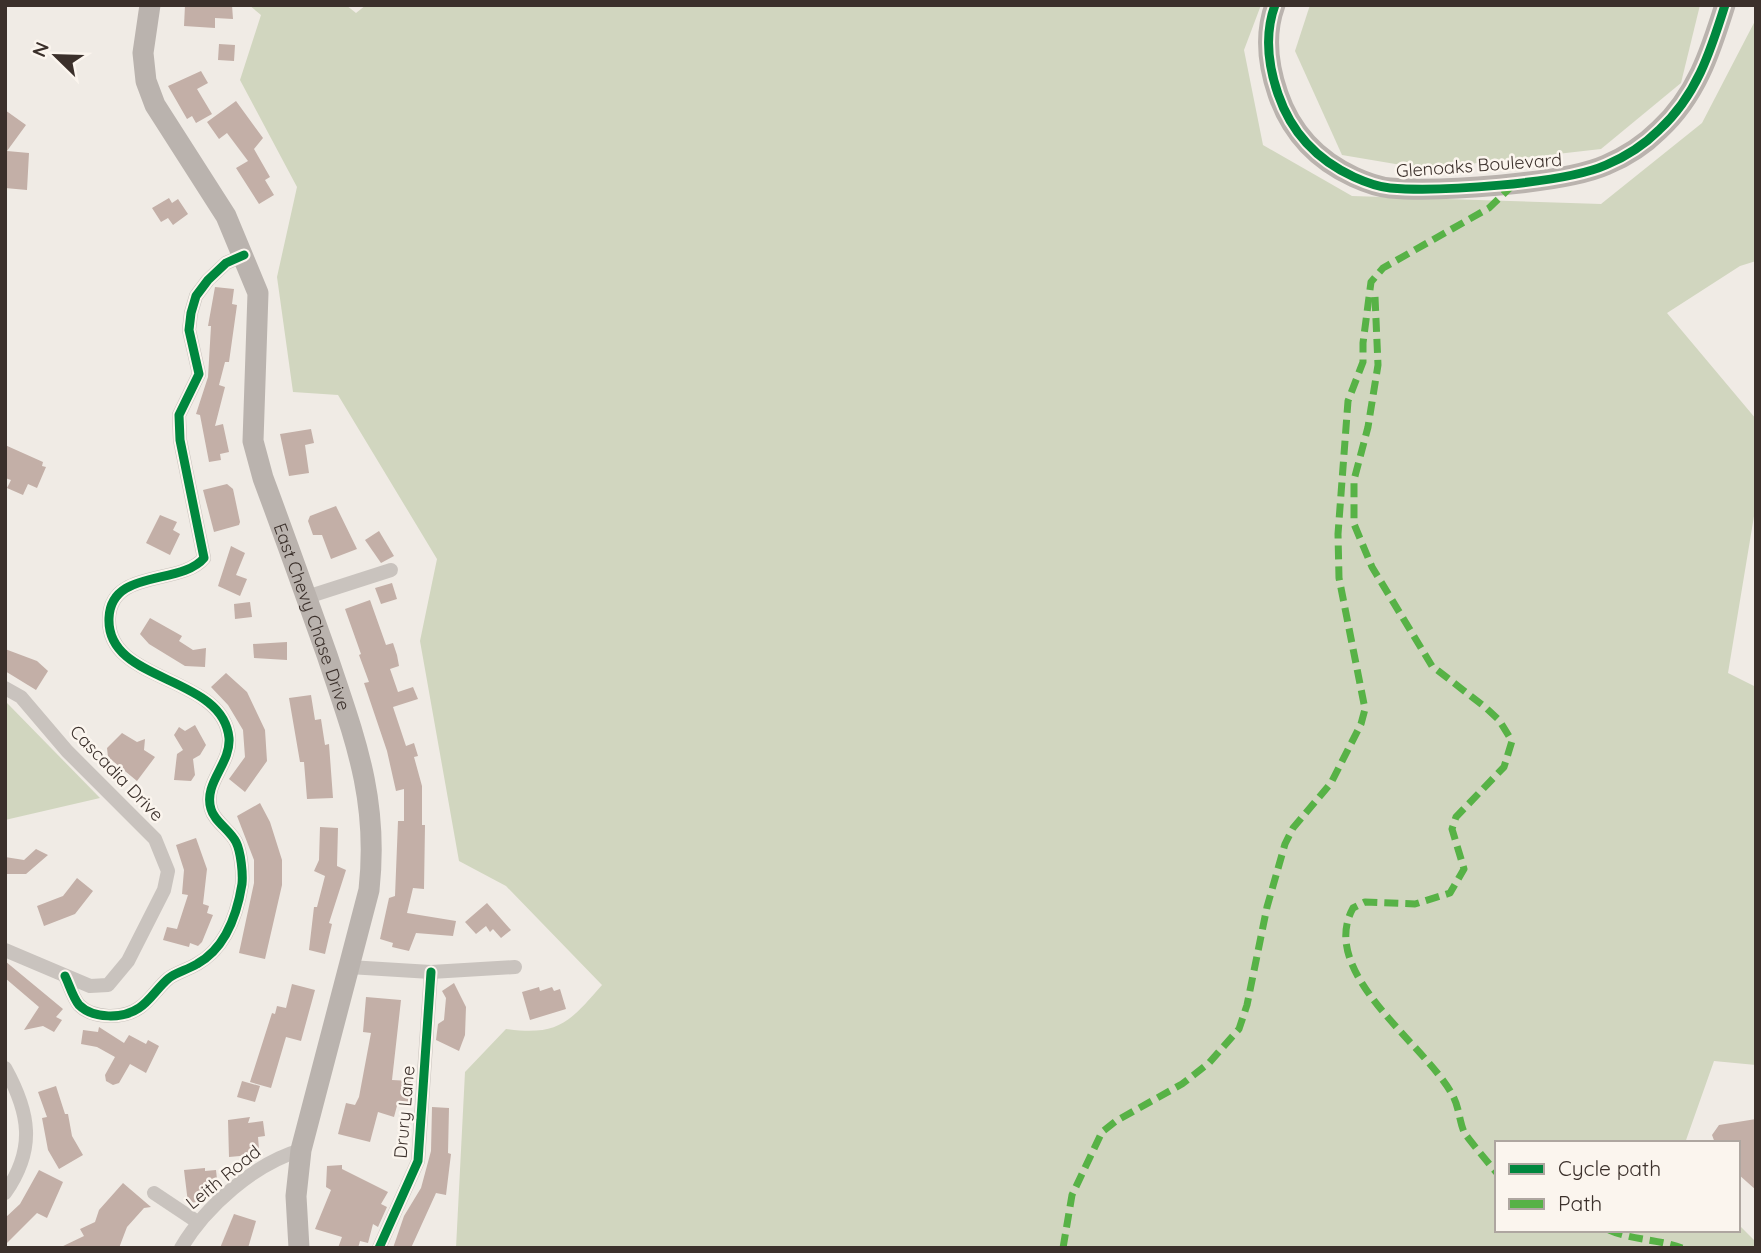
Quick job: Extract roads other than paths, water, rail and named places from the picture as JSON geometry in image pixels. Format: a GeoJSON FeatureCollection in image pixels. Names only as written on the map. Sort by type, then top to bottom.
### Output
{"type":"FeatureCollection","features":[{"type":"Feature","properties":{"kind":"main road","name":"East Chevy Chase Drive"},"geometry":{"type":"LineString","coordinates":[[150,5],[143,53],[146,81],[155,105],[226,216],[258,293],[253,441],[263,478],[360,751],[371,807],[374,849],[369,890],[301,1150],[296,1196],[299,1248]]}},
{"type":"Feature","properties":{"kind":"main road","name":"Glenoaks Boulevard"},"geometry":{"type":"LineString","coordinates":[[1275,5],[1268,46],[1271,72],[1292,127],[1331,165],[1356,178],[1388,188],[1535,181],[1605,166],[1634,150],[1658,132],[1681,108],[1698,82],[1725,5]]}},
{"type":"Feature","properties":{"kind":"street"},"geometry":{"type":"LineString","coordinates":[[65,976],[79,1005],[101,1016],[126,1014],[140,1008],[165,981],[198,964],[215,950],[229,931],[242,882],[237,843],[211,810],[209,793],[225,758],[229,739],[222,718],[206,700],[127,659],[112,638],[109,619],[113,603],[134,582],[197,568],[204,558],[180,440],[179,415],[198,374],[189,330],[191,313],[196,296],[208,280],[226,263],[244,256]]}},
{"type":"Feature","properties":{"kind":"street"},"geometry":{"type":"LineString","coordinates":[[307,597],[391,570]]}},
{"type":"Feature","properties":{"kind":"street","name":"Cascadia Drive"},"geometry":{"type":"LineString","coordinates":[[5,688],[21,697],[67,751],[155,839],[167,871],[164,890],[128,961],[108,985],[90,986],[5,950]]}},
{"type":"Feature","properties":{"kind":"street"},"geometry":{"type":"LineString","coordinates":[[349,967],[431,972],[515,967]]}},
{"type":"Feature","properties":{"kind":"street","name":"Drury Lane"},"geometry":{"type":"LineString","coordinates":[[379,1248],[418,1161],[431,972]]}},
{"type":"Feature","properties":{"kind":"street"},"geometry":{"type":"LineString","coordinates":[[5,1068],[25,1114],[27,1127],[20,1169],[5,1193]]}},
{"type":"Feature","properties":{"kind":"street","name":"Leith Road"},"geometry":{"type":"LineString","coordinates":[[181,1248],[196,1222],[271,1161],[301,1150]]}},
{"type":"Feature","properties":{"kind":"street"},"geometry":{"type":"LineString","coordinates":[[154,1193],[196,1222]]}}]}
